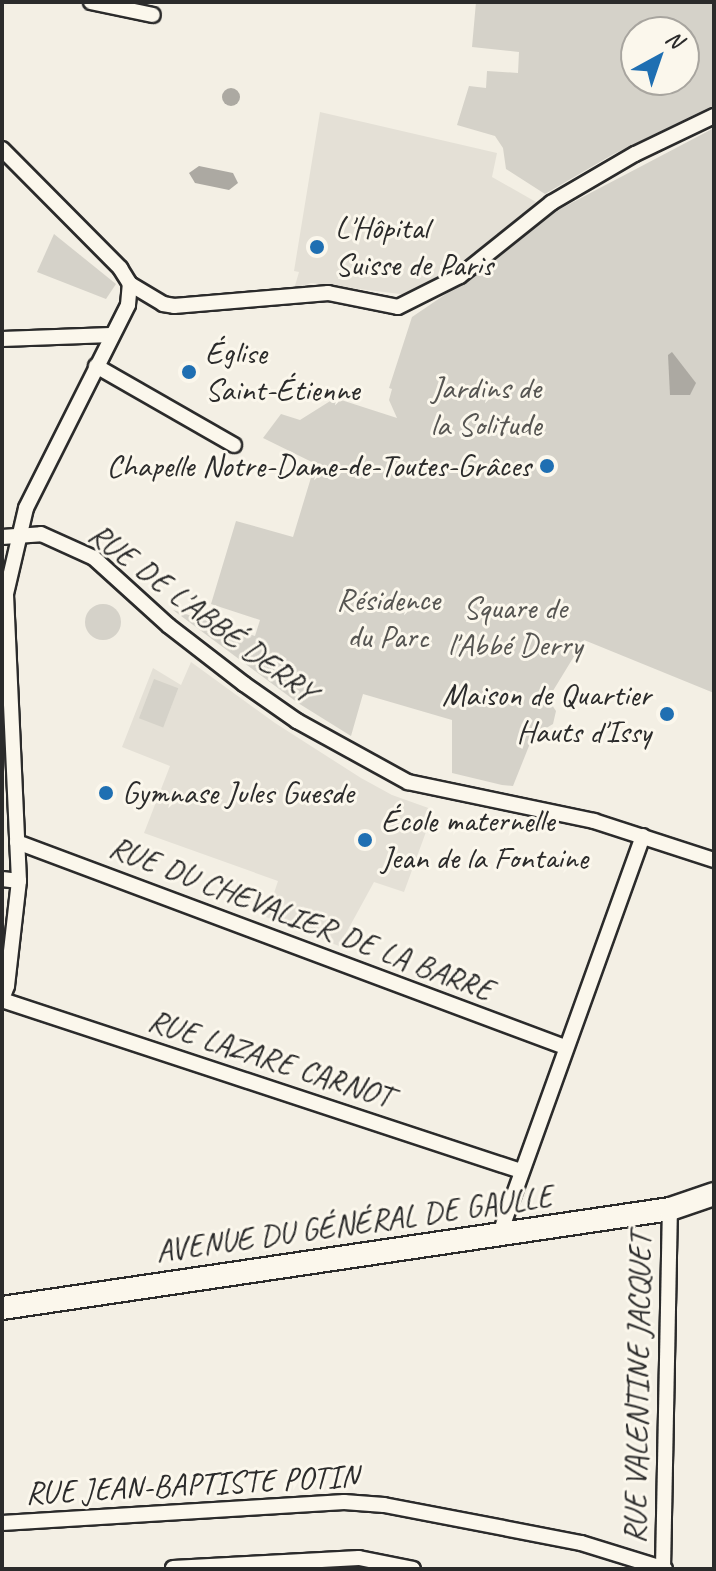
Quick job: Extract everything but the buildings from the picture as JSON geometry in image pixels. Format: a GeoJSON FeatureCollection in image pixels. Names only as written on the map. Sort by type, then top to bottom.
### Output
{"type":"FeatureCollection","features":[{"type":"Feature","properties":{"kind":"main road","name":"AVENUE DU GÉNÉRAL DE GAULLE"},"geometry":{"type":"LineString","coordinates":[[2,1308],[670,1209],[714,1194]]}},
{"type":"Feature","properties":{"kind":"street"},"geometry":{"type":"LineString","coordinates":[[91,2],[153,15]]}},
{"type":"Feature","properties":{"kind":"street"},"geometry":{"type":"LineString","coordinates":[[2,149],[115,262],[130,284],[163,304],[174,306],[328,293],[398,307],[460,276],[551,203],[635,154],[714,116]]}},
{"type":"Feature","properties":{"kind":"street"},"geometry":{"type":"LineString","coordinates":[[2,999],[7,986],[19,881],[6,594],[26,508],[128,305],[130,284]]}},
{"type":"Feature","properties":{"kind":"street"},"geometry":{"type":"LineString","coordinates":[[2,339],[111,335]]}},
{"type":"Feature","properties":{"kind":"street"},"geometry":{"type":"LineString","coordinates":[[96,366],[234,445]]}},
{"type":"Feature","properties":{"kind":"street","name":"RUE DE L'ABBÉ DERRY"},"geometry":{"type":"LineString","coordinates":[[2,537],[41,534],[94,558],[169,626],[244,684],[297,721],[408,782],[594,821],[714,860]]}},
{"type":"Feature","properties":{"kind":"street"},"geometry":{"type":"LineString","coordinates":[[499,1236],[643,836]]}},
{"type":"Feature","properties":{"kind":"street","name":"RUE DU CHEVALIER DE LA BARRE"},"geometry":{"type":"LineString","coordinates":[[17,842],[565,1047]]}},
{"type":"Feature","properties":{"kind":"street"},"geometry":{"type":"LineString","coordinates":[[2,879],[19,881]]}},
{"type":"Feature","properties":{"kind":"street","name":"RUE LAZARE CARNOT"},"geometry":{"type":"LineString","coordinates":[[2,999],[521,1171]]}},
{"type":"Feature","properties":{"kind":"street","name":"RUE VALENTINE JACQUET"},"geometry":{"type":"LineString","coordinates":[[663,1569],[670,1209]]}},
{"type":"Feature","properties":{"kind":"street","name":"RUE JEAN-BAPTISTE POTIN"},"geometry":{"type":"LineString","coordinates":[[2,1523],[344,1502],[384,1505],[581,1543],[663,1569]]}},
{"type":"Feature","properties":{"kind":"street"},"geometry":{"type":"LineString","coordinates":[[173,1568],[359,1558],[413,1569]]}},
{"type":"Feature","properties":{"kind":"shaded area"},"geometry":{"type":"Polygon","coordinates":[[[227,88],[235,88],[240,97],[238,104],[227,106],[222,101],[222,93],[227,88]]]}},
{"type":"Feature","properties":{"kind":"shaded area","name":"L'Hôpital Suisse de Paris"},"geometry":{"type":"Polygon","coordinates":[[[320,112],[497,153],[492,177],[536,202],[471,257],[408,295],[311,283],[294,289],[299,272],[294,271],[320,112]]]}},
{"type":"Feature","properties":{"kind":"shaded area"},"geometry":{"type":"Polygon","coordinates":[[[199,166],[233,173],[238,183],[229,190],[195,183],[189,173],[199,166]]]}},
{"type":"Feature","properties":{"kind":"shaded area"},"geometry":{"type":"Polygon","coordinates":[[[672,352],[696,383],[690,395],[670,395],[668,355],[672,352]]]}},
{"type":"Feature","properties":{"kind":"shaded area"},"geometry":{"type":"Polygon","coordinates":[[[191,662],[275,723],[361,778],[392,795],[434,810],[404,892],[374,882],[339,946],[266,917],[278,881],[144,833],[170,766],[122,747],[153,668],[181,685],[191,662]]]}},
{"type":"Feature","properties":{"kind":"green space"},"geometry":{"type":"Polygon","coordinates":[[[476,2],[714,2],[714,105],[612,155],[545,194],[506,169],[503,148],[495,136],[457,125],[469,86],[486,88],[487,71],[518,73],[519,52],[472,47],[476,2]]]}},
{"type":"Feature","properties":{"kind":"green space"},"geometry":{"type":"Polygon","coordinates":[[[714,128],[714,693],[584,640],[548,699],[556,711],[553,724],[533,736],[513,786],[502,785],[452,773],[452,720],[363,694],[351,736],[298,703],[173,610],[255,636],[260,620],[211,604],[236,521],[293,537],[313,471],[321,473],[322,467],[263,438],[281,414],[300,420],[335,398],[397,418],[389,400],[392,389],[389,388],[412,317],[493,262],[558,210],[714,128]]]}},
{"type":"Feature","properties":{"kind":"green space"},"geometry":{"type":"Polygon","coordinates":[[[54,234],[116,284],[106,299],[37,272],[54,234]]]}},
{"type":"Feature","properties":{"kind":"green space"},"geometry":{"type":"Polygon","coordinates":[[[103,604],[116,609],[121,622],[116,635],[103,640],[90,635],[85,622],[90,609],[103,604]]]}},
{"type":"Feature","properties":{"kind":"green space"},"geometry":{"type":"Polygon","coordinates":[[[154,679],[178,688],[163,728],[139,718],[154,679]]]}},
{"type":"Feature","properties":{"kind":"place","name":"L'Hôpital Suisse de Paris"},"geometry":{"type":"Point","coordinates":[317,247]}},
{"type":"Feature","properties":{"kind":"place","name":"Église Saint-Étienne"},"geometry":{"type":"Point","coordinates":[189,372]}},
{"type":"Feature","properties":{"kind":"place","name":"Chapelle Notre-Dame-de-Toutes-Grâces"},"geometry":{"type":"Point","coordinates":[547,466]}},
{"type":"Feature","properties":{"kind":"place","name":"Maison de Quartier Hauts d'Issy"},"geometry":{"type":"Point","coordinates":[667,714]}},
{"type":"Feature","properties":{"kind":"place","name":"Gymnase Jules Guesde"},"geometry":{"type":"Point","coordinates":[106,793]}},
{"type":"Feature","properties":{"kind":"place","name":"École maternelle Jean de la Fontaine"},"geometry":{"type":"Point","coordinates":[365,840]}},
{"type":"Feature","properties":{"kind":"park label","name":"Jardins de la Solitude"},"geometry":{"type":"Point","coordinates":[486,408]}},
{"type":"Feature","properties":{"kind":"park label","name":"Résidence du Parc"},"geometry":{"type":"Point","coordinates":[388,620]}},
{"type":"Feature","properties":{"kind":"park label","name":"Square de l'Abbé Derry"},"geometry":{"type":"Point","coordinates":[515,628]}}]}
